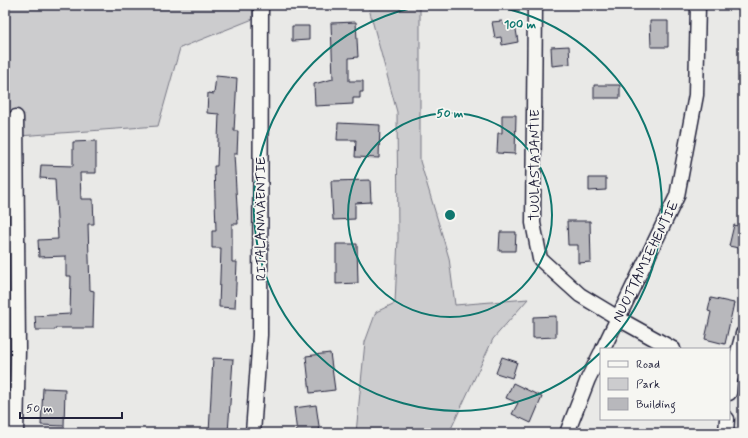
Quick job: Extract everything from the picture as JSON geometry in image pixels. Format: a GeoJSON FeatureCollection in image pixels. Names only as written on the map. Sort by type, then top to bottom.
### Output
{"type":"FeatureCollection","features":[{"type":"Feature","properties":{"kind":"street","name":"RITALANMÄENTIE"},"geometry":{"type":"LineString","coordinates":[[253,433],[260,335],[261,5]]}},
{"type":"Feature","properties":{"kind":"street","name":"TUULASTAJANTIE"},"geometry":{"type":"LineString","coordinates":[[535,5],[533,223],[540,259],[580,295],[671,348]]}},
{"type":"Feature","properties":{"kind":"street","name":"NUOTTAMIEHENTIE"},"geometry":{"type":"LineString","coordinates":[[603,348],[677,196],[696,95],[698,5]]}},
{"type":"Feature","properties":{"kind":"street"},"geometry":{"type":"LineString","coordinates":[[16,117],[18,350],[16,433]]}},
{"type":"Feature","properties":{"kind":"street"},"geometry":{"type":"LineString","coordinates":[[730,381],[743,334]]}},
{"type":"Feature","properties":{"kind":"street"},"geometry":{"type":"LineString","coordinates":[[567,433],[588,379],[600,355]]}},
{"type":"Feature","properties":{"kind":"street"},"geometry":{"type":"LineString","coordinates":[[726,433],[727,420]]}},
{"type":"Feature","properties":{"kind":"green space"},"geometry":{"type":"Polygon","coordinates":[[[5,5],[252,5],[253,19],[180,48],[158,126],[5,137],[5,5]]]}},
{"type":"Feature","properties":{"kind":"green space"},"geometry":{"type":"Polygon","coordinates":[[[368,5],[420,5],[420,161],[449,258],[455,305],[528,299],[493,339],[449,433],[356,433],[365,342],[376,312],[395,303],[398,238],[397,112],[368,5]]]}},
{"type":"Feature","properties":{"kind":"building"},"geometry":{"type":"Polygon","coordinates":[[[502,21],[503,24],[515,23],[518,42],[502,45],[501,37],[495,38],[492,22],[502,21]]]}},
{"type":"Feature","properties":{"kind":"building"},"geometry":{"type":"Polygon","coordinates":[[[650,21],[668,21],[668,47],[651,47],[650,21]]]}},
{"type":"Feature","properties":{"kind":"building"},"geometry":{"type":"Polygon","coordinates":[[[356,22],[358,57],[349,58],[349,81],[363,81],[363,92],[360,92],[360,98],[353,98],[353,104],[315,106],[314,84],[333,79],[331,23],[356,22]]]}},
{"type":"Feature","properties":{"kind":"building"},"geometry":{"type":"Polygon","coordinates":[[[292,26],[309,26],[309,40],[292,41],[292,26]]]}},
{"type":"Feature","properties":{"kind":"building"},"geometry":{"type":"Polygon","coordinates":[[[569,46],[570,64],[552,66],[551,47],[569,46]]]}},
{"type":"Feature","properties":{"kind":"building"},"geometry":{"type":"Polygon","coordinates":[[[216,76],[237,78],[234,131],[238,131],[237,154],[234,154],[238,224],[232,224],[232,262],[237,262],[235,308],[219,307],[221,248],[212,248],[212,231],[216,231],[214,166],[217,166],[219,114],[207,113],[208,93],[214,94],[216,76]]]}},
{"type":"Feature","properties":{"kind":"building"},"geometry":{"type":"Polygon","coordinates":[[[594,85],[620,85],[620,98],[594,98],[594,85]]]}},
{"type":"Feature","properties":{"kind":"building"},"geometry":{"type":"Polygon","coordinates":[[[502,115],[516,115],[515,154],[497,153],[498,133],[502,133],[502,115]]]}},
{"type":"Feature","properties":{"kind":"building"},"geometry":{"type":"Polygon","coordinates":[[[338,123],[380,125],[379,158],[355,157],[356,140],[337,140],[338,123]]]}},
{"type":"Feature","properties":{"kind":"building"},"geometry":{"type":"Polygon","coordinates":[[[96,141],[96,173],[80,173],[81,199],[93,199],[94,224],[88,224],[90,290],[94,291],[93,328],[55,328],[55,330],[36,330],[35,316],[70,314],[71,276],[66,276],[66,256],[39,257],[38,240],[58,239],[55,179],[40,178],[41,165],[73,166],[73,142],[96,141]]]}},
{"type":"Feature","properties":{"kind":"building"},"geometry":{"type":"Polygon","coordinates":[[[589,178],[606,178],[606,190],[589,191],[589,178]]]}},
{"type":"Feature","properties":{"kind":"building"},"geometry":{"type":"Polygon","coordinates":[[[370,180],[371,202],[355,203],[355,219],[333,220],[331,181],[370,180]]]}},
{"type":"Feature","properties":{"kind":"building"},"geometry":{"type":"Polygon","coordinates":[[[567,221],[590,221],[591,262],[578,263],[578,245],[568,245],[567,221]]]}},
{"type":"Feature","properties":{"kind":"building"},"geometry":{"type":"Polygon","coordinates":[[[734,225],[743,227],[743,249],[729,246],[734,225]]]}},
{"type":"Feature","properties":{"kind":"building"},"geometry":{"type":"Polygon","coordinates":[[[500,232],[516,232],[515,251],[499,251],[500,232]]]}},
{"type":"Feature","properties":{"kind":"building"},"geometry":{"type":"Polygon","coordinates":[[[336,244],[357,244],[358,283],[336,284],[336,244]]]}},
{"type":"Feature","properties":{"kind":"building"},"geometry":{"type":"Polygon","coordinates":[[[711,298],[734,303],[725,344],[705,339],[711,312],[708,311],[711,298]]]}},
{"type":"Feature","properties":{"kind":"building"},"geometry":{"type":"Polygon","coordinates":[[[556,316],[556,337],[533,338],[533,317],[556,316]]]}},
{"type":"Feature","properties":{"kind":"building"},"geometry":{"type":"Polygon","coordinates":[[[330,353],[335,390],[310,393],[306,356],[330,353]]]}},
{"type":"Feature","properties":{"kind":"building"},"geometry":{"type":"Polygon","coordinates":[[[502,357],[517,362],[512,378],[496,373],[502,357]]]}},
{"type":"Feature","properties":{"kind":"building"},"geometry":{"type":"Polygon","coordinates":[[[213,358],[233,359],[228,433],[209,433],[213,358]]]}},
{"type":"Feature","properties":{"kind":"building"},"geometry":{"type":"Polygon","coordinates":[[[513,383],[542,397],[531,423],[512,414],[518,403],[506,398],[513,383]]]}},
{"type":"Feature","properties":{"kind":"building"},"geometry":{"type":"Polygon","coordinates":[[[43,388],[65,389],[64,426],[41,425],[43,388]]]}},
{"type":"Feature","properties":{"kind":"building"},"geometry":{"type":"Polygon","coordinates":[[[316,405],[320,433],[297,433],[294,408],[316,405]]]}}]}
